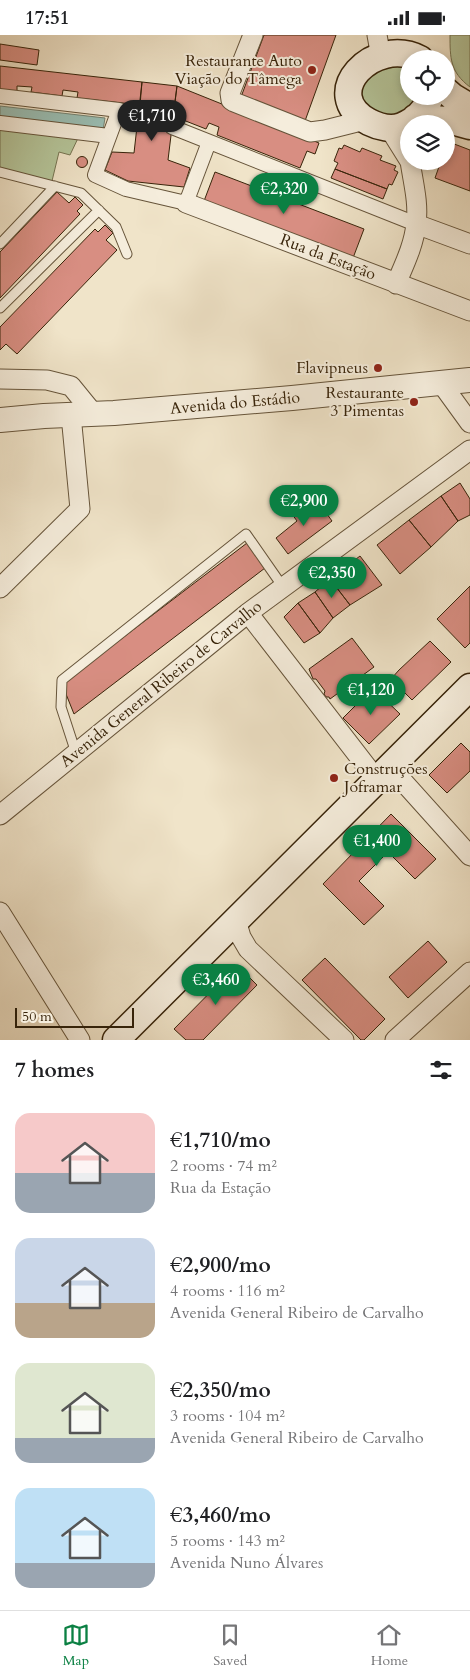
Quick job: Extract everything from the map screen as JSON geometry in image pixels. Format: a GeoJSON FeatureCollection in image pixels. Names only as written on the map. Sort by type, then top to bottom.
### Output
{"type":"FeatureCollection","features":[{"type":"Feature","properties":{"kind":"main road"},"geometry":{"type":"LineString","coordinates":[[422,50],[424,35]]}},
{"type":"Feature","properties":{"kind":"main road"},"geometry":{"type":"LineString","coordinates":[[408,50],[383,40],[362,56],[354,65],[348,89],[357,111],[398,122],[448,120],[470,126]]}},
{"type":"Feature","properties":{"kind":"main road"},"geometry":{"type":"LineString","coordinates":[[455,98],[470,107]]}},
{"type":"Feature","properties":{"kind":"main road"},"geometry":{"type":"LineString","coordinates":[[398,122],[423,112],[426,105]]}},
{"type":"Feature","properties":{"kind":"main road"},"geometry":{"type":"LineString","coordinates":[[116,1040],[470,687]]}},
{"type":"Feature","properties":{"kind":"street"},"geometry":{"type":"LineString","coordinates":[[253,35],[230,93],[231,100],[234,102],[310,132],[398,122]]}},
{"type":"Feature","properties":{"kind":"street"},"geometry":{"type":"LineString","coordinates":[[0,96],[119,110],[138,116]]}},
{"type":"Feature","properties":{"kind":"street"},"geometry":{"type":"LineString","coordinates":[[119,110],[95,175],[126,189],[186,203],[209,142]]}},
{"type":"Feature","properties":{"kind":"street"},"geometry":{"type":"LineString","coordinates":[[0,123],[109,136]]}},
{"type":"Feature","properties":{"kind":"street"},"geometry":{"type":"LineString","coordinates":[[172,127],[470,244]]}},
{"type":"Feature","properties":{"kind":"street"},"geometry":{"type":"LineString","coordinates":[[396,284],[410,247],[416,224],[415,195],[411,170]]}},
{"type":"Feature","properties":{"kind":"street","name":"Rua da Estação"},"geometry":{"type":"LineString","coordinates":[[186,203],[470,311]]}},
{"type":"Feature","properties":{"kind":"street"},"geometry":{"type":"LineString","coordinates":[[0,379],[47,380],[72,386],[82,414],[80,509],[0,588]]}},
{"type":"Feature","properties":{"kind":"street","name":"Avenida do Estádio"},"geometry":{"type":"LineString","coordinates":[[0,420],[263,401],[470,380]]}},
{"type":"Feature","properties":{"kind":"street"},"geometry":{"type":"LineString","coordinates":[[441,383],[470,423]]}},
{"type":"Feature","properties":{"kind":"street","name":"Avenida General Ribeiro de Carvalho"},"geometry":{"type":"LineString","coordinates":[[0,815],[248,613],[470,450]]}},
{"type":"Feature","properties":{"kind":"street"},"geometry":{"type":"LineString","coordinates":[[248,613],[384,774],[470,856]]}},
{"type":"Feature","properties":{"kind":"street"},"geometry":{"type":"LineString","coordinates":[[0,912],[80,1040]]}},
{"type":"Feature","properties":{"kind":"street"},"geometry":{"type":"LineString","coordinates":[[236,920],[241,937],[248,949],[344,1040]]}},
{"type":"Feature","properties":{"kind":"street"},"geometry":{"type":"LineString","coordinates":[[396,1040],[470,971]]}},
{"type":"Feature","properties":{"kind":"lane"},"geometry":{"type":"LineString","coordinates":[[0,172],[81,193],[116,227],[127,255]]}},
{"type":"Feature","properties":{"kind":"lane"},"geometry":{"type":"LineString","coordinates":[[0,244],[55,186]]}},
{"type":"Feature","properties":{"kind":"lane"},"geometry":{"type":"LineString","coordinates":[[0,308],[99,210]]}},
{"type":"Feature","properties":{"kind":"lane"},"geometry":{"type":"LineString","coordinates":[[76,753],[60,707],[62,680],[246,534],[283,587]]}},
{"type":"Feature","properties":{"kind":"green space"},"geometry":{"type":"Polygon","coordinates":[[[450,35],[470,35],[470,87],[458,76],[455,70],[455,50],[450,50],[450,35]]]}},
{"type":"Feature","properties":{"kind":"green space"},"geometry":{"type":"Polygon","coordinates":[[[400,65],[400,105],[410,105],[407,109],[391,115],[378,112],[369,107],[362,98],[361,93],[364,69],[400,65]]]}},
{"type":"Feature","properties":{"kind":"green space"},"geometry":{"type":"Polygon","coordinates":[[[0,125],[80,134],[70,155],[59,152],[52,181],[0,169],[0,125]]]}},
{"type":"Feature","properties":{"kind":"water"},"geometry":{"type":"Polygon","coordinates":[[[0,106],[105,118],[103,130],[0,118],[0,106]]]}},
{"type":"Feature","properties":{"kind":"building"},"geometry":{"type":"Polygon","coordinates":[[[264,35],[336,35],[305,121],[241,97],[264,35]]]}},
{"type":"Feature","properties":{"kind":"building"},"geometry":{"type":"Polygon","coordinates":[[[0,44],[39,50],[37,65],[0,60],[0,44]]]}},
{"type":"Feature","properties":{"kind":"building"},"geometry":{"type":"Polygon","coordinates":[[[0,66],[142,82],[140,105],[77,98],[78,92],[63,90],[62,96],[31,92],[32,87],[17,86],[17,92],[0,90],[0,66]]]}},
{"type":"Feature","properties":{"kind":"building"},"geometry":{"type":"Polygon","coordinates":[[[142,82],[177,86],[168,160],[190,168],[184,187],[128,181],[105,170],[112,152],[134,153],[142,82]]]}},
{"type":"Feature","properties":{"kind":"building"},"geometry":{"type":"Polygon","coordinates":[[[177,86],[319,143],[315,154],[307,151],[300,168],[217,135],[219,127],[209,123],[206,129],[173,116],[177,86]]]}},
{"type":"Feature","properties":{"kind":"building"},"geometry":{"type":"Polygon","coordinates":[[[455,144],[470,150],[470,191],[435,178],[438,170],[455,170],[455,144]]]}},
{"type":"Feature","properties":{"kind":"building"},"geometry":{"type":"Polygon","coordinates":[[[344,145],[360,152],[362,148],[382,156],[380,160],[396,166],[394,170],[398,172],[392,185],[389,184],[387,189],[335,169],[338,163],[334,161],[339,148],[342,149],[344,145]]]}},
{"type":"Feature","properties":{"kind":"building"},"geometry":{"type":"Polygon","coordinates":[[[82,156],[88,162],[82,168],[76,162],[82,156]]]}},
{"type":"Feature","properties":{"kind":"building"},"geometry":{"type":"Polygon","coordinates":[[[335,169],[387,189],[383,199],[331,178],[335,169]]]}},
{"type":"Feature","properties":{"kind":"building"},"geometry":{"type":"Polygon","coordinates":[[[215,172],[364,229],[353,258],[204,201],[215,172]]]}},
{"type":"Feature","properties":{"kind":"building"},"geometry":{"type":"Polygon","coordinates":[[[57,192],[69,203],[75,197],[83,205],[77,211],[80,214],[0,298],[0,252],[57,192]]]}},
{"type":"Feature","properties":{"kind":"building"},"geometry":{"type":"Polygon","coordinates":[[[105,225],[113,233],[106,240],[117,250],[17,354],[6,344],[0,350],[0,327],[95,229],[98,232],[105,225]]]}},
{"type":"Feature","properties":{"kind":"building"},"geometry":{"type":"Polygon","coordinates":[[[460,483],[470,499],[470,515],[458,521],[441,496],[460,483]]]}},
{"type":"Feature","properties":{"kind":"building"},"geometry":{"type":"Polygon","coordinates":[[[441,496],[458,521],[431,547],[409,520],[441,496]]]}},
{"type":"Feature","properties":{"kind":"building"},"geometry":{"type":"Polygon","coordinates":[[[307,503],[312,508],[319,503],[332,521],[288,554],[276,538],[297,521],[292,514],[307,503]]]}},
{"type":"Feature","properties":{"kind":"building"},"geometry":{"type":"Polygon","coordinates":[[[409,520],[431,547],[400,574],[377,545],[409,520]]]}},
{"type":"Feature","properties":{"kind":"building"},"geometry":{"type":"Polygon","coordinates":[[[247,543],[265,568],[74,714],[62,684],[247,543]]]}},
{"type":"Feature","properties":{"kind":"building"},"geometry":{"type":"Polygon","coordinates":[[[360,556],[382,585],[350,605],[330,579],[360,556]]]}},
{"type":"Feature","properties":{"kind":"building"},"geometry":{"type":"Polygon","coordinates":[[[330,579],[350,605],[333,618],[315,592],[330,579]]]}},
{"type":"Feature","properties":{"kind":"building"},"geometry":{"type":"Polygon","coordinates":[[[470,586],[470,643],[465,648],[437,619],[470,586]]]}},
{"type":"Feature","properties":{"kind":"building"},"geometry":{"type":"Polygon","coordinates":[[[315,592],[333,618],[320,633],[298,603],[315,592]]]}},
{"type":"Feature","properties":{"kind":"building"},"geometry":{"type":"Polygon","coordinates":[[[298,603],[320,633],[304,643],[284,617],[298,603]]]}},
{"type":"Feature","properties":{"kind":"building"},"geometry":{"type":"Polygon","coordinates":[[[352,638],[374,667],[330,699],[326,697],[325,691],[316,679],[313,679],[309,669],[352,638]]]}},
{"type":"Feature","properties":{"kind":"building"},"geometry":{"type":"Polygon","coordinates":[[[430,641],[451,662],[412,700],[391,679],[430,641]]]}},
{"type":"Feature","properties":{"kind":"building"},"geometry":{"type":"Polygon","coordinates":[[[373,688],[400,714],[369,744],[343,718],[373,688]]]}},
{"type":"Feature","properties":{"kind":"building"},"geometry":{"type":"Polygon","coordinates":[[[461,743],[470,752],[470,771],[447,793],[429,775],[461,743]]]}},
{"type":"Feature","properties":{"kind":"building"},"geometry":{"type":"Polygon","coordinates":[[[391,814],[436,859],[415,879],[388,852],[359,881],[384,906],[364,925],[323,884],[391,814]]]}},
{"type":"Feature","properties":{"kind":"building"},"geometry":{"type":"Polygon","coordinates":[[[428,941],[447,962],[408,998],[389,977],[428,941]]]}},
{"type":"Feature","properties":{"kind":"building"},"geometry":{"type":"Polygon","coordinates":[[[325,958],[385,1019],[364,1040],[361,1040],[302,980],[325,958]]]}},
{"type":"Feature","properties":{"kind":"building"},"geometry":{"type":"Polygon","coordinates":[[[237,965],[257,985],[203,1040],[186,1040],[174,1029],[237,965]]]}},
{"type":"Feature","properties":{"kind":"tunnel"},"geometry":{"type":"LineString","coordinates":[[138,116],[172,127]]}},
{"type":"Feature","properties":{"kind":"place","name":"Restaurante Auto Viação do Tâmega"},"geometry":{"type":"Point","coordinates":[312,70]}},
{"type":"Feature","properties":{"kind":"place","name":"Flavipneus"},"geometry":{"type":"Point","coordinates":[378,368]}},
{"type":"Feature","properties":{"kind":"place","name":"Restaurante 3 Pimentas"},"geometry":{"type":"Point","coordinates":[414,402]}},
{"type":"Feature","properties":{"kind":"place","name":"Construções Joframar"},"geometry":{"type":"Point","coordinates":[334,778]}}]}
